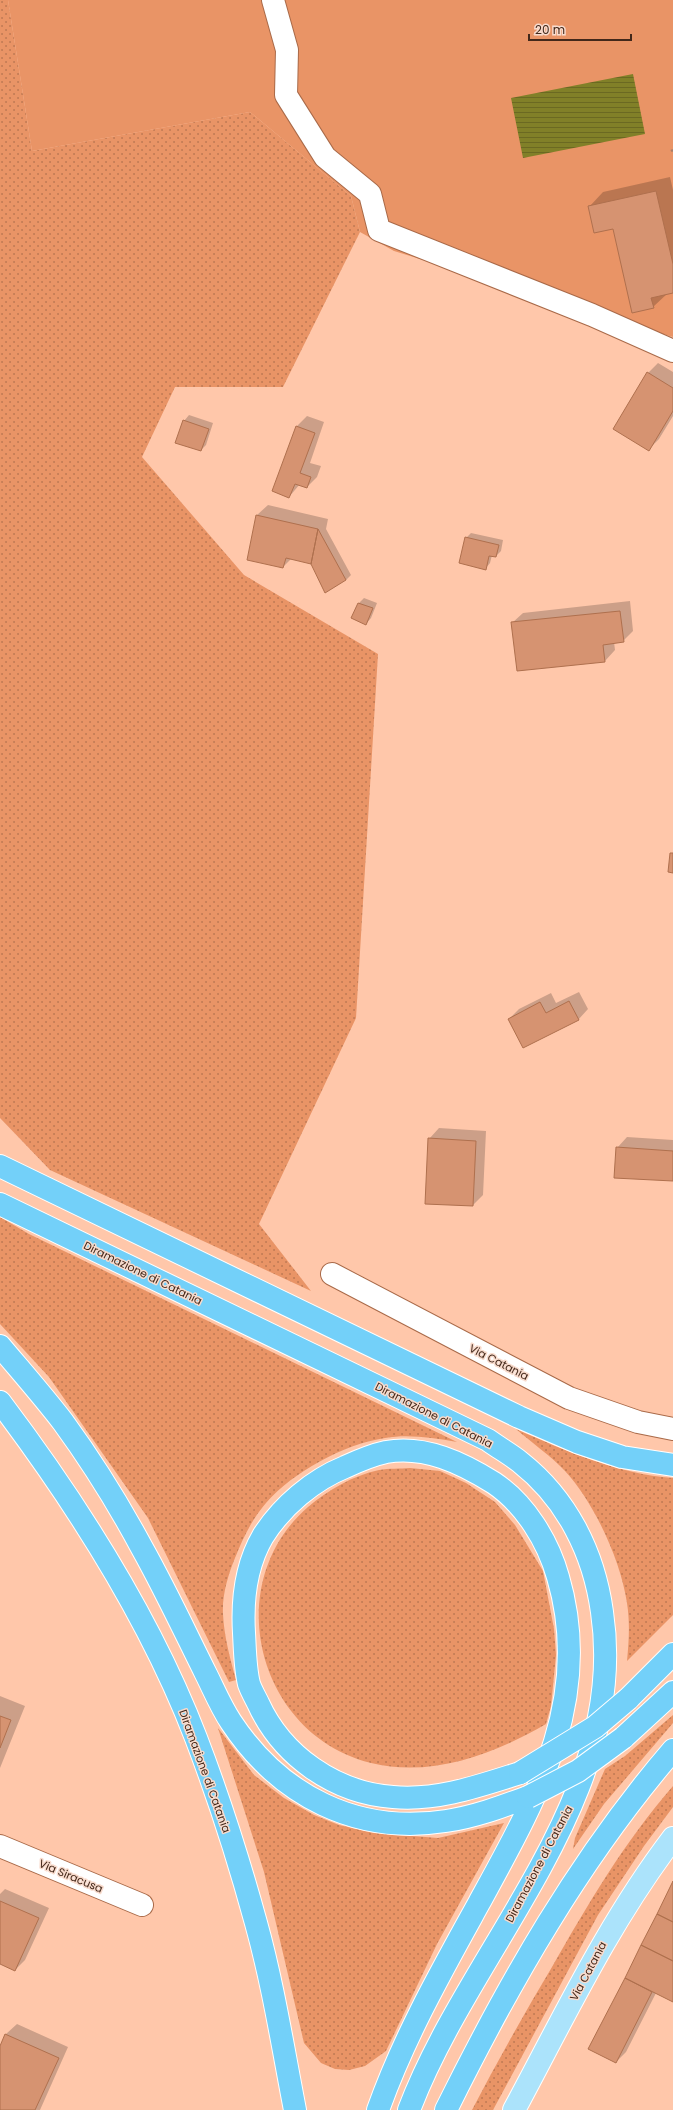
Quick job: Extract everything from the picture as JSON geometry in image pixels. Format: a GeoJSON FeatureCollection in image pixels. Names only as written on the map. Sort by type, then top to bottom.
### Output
{"type":"FeatureCollection","features":[{"type":"Feature","properties":{"kind":"highway"},"geometry":{"type":"LineString","coordinates":[[0,1166],[518,1417],[577,1442],[622,1457],[673,1465]]}},
{"type":"Feature","properties":{"kind":"highway","name":"Diramazione di Catania"},"geometry":{"type":"LineString","coordinates":[[0,1204],[488,1440],[520,1462],[548,1489],[572,1522],[589,1554],[599,1591],[605,1630],[606,1663],[604,1696],[596,1737],[581,1785],[559,1833],[417,2087],[409,2110]]}},
{"type":"Feature","properties":{"kind":"highway"},"geometry":{"type":"LineString","coordinates":[[0,1346],[63,1422],[104,1485],[142,1547],[230,1721],[256,1757],[282,1780],[311,1799],[340,1812],[380,1821],[414,1824],[445,1821],[482,1814],[528,1798],[578,1771],[623,1738],[673,1692]]}},
{"type":"Feature","properties":{"kind":"highway","name":"Diramazione di Catania"},"geometry":{"type":"LineString","coordinates":[[0,1402],[34,1448],[110,1565],[143,1624],[195,1737],[235,1854],[256,1924],[274,1996],[295,2110]]}},
{"type":"Feature","properties":{"kind":"highway"},"geometry":{"type":"LineString","coordinates":[[378,2110],[390,2078],[424,2004],[526,1817],[541,1783],[558,1735],[566,1698],[570,1663],[569,1630],[563,1593],[553,1559],[538,1530],[521,1508],[500,1487],[470,1468],[440,1456],[412,1451],[386,1452],[360,1460],[334,1472],[304,1491],[282,1511],[264,1536],[252,1559],[244,1603],[243,1617],[249,1685],[263,1715],[282,1743],[301,1761],[324,1776],[358,1790],[391,1798],[425,1798],[459,1792],[520,1772],[595,1727],[628,1699],[673,1654]]}},
{"type":"Feature","properties":{"kind":"highway"},"geometry":{"type":"LineString","coordinates":[[446,2110],[489,2025],[559,1905],[592,1853],[650,1776],[673,1750]]}},
{"type":"Feature","properties":{"kind":"main road","name":"Via Catania"},"geometry":{"type":"LineString","coordinates":[[514,2110],[610,1930],[644,1876],[673,1838]]}},
{"type":"Feature","properties":{"kind":"street"},"geometry":{"type":"LineString","coordinates":[[273,0],[287,50],[286,95],[325,157],[370,194],[379,230],[592,315],[673,351]]}},
{"type":"Feature","properties":{"kind":"street","name":"Via Catania"},"geometry":{"type":"LineString","coordinates":[[332,1274],[569,1398],[638,1422],[673,1429]]}},
{"type":"Feature","properties":{"kind":"street","name":"Via Siracusa"},"geometry":{"type":"LineString","coordinates":[[0,1846],[142,1905]]}},
{"type":"Feature","properties":{"kind":"shaded area"},"geometry":{"type":"Polygon","coordinates":[[[0,0],[8,0],[32,151],[250,112],[351,196],[360,232],[283,387],[175,387],[142,457],[244,575],[378,654],[356,1018],[259,1224],[311,1291],[50,1170],[0,1118],[0,0]]]}},
{"type":"Feature","properties":{"kind":"shaded area"},"geometry":{"type":"Polygon","coordinates":[[[8,0],[673,0],[673,337],[394,251],[360,232],[351,196],[250,112],[32,151],[8,0]]]}},
{"type":"Feature","properties":{"kind":"shaded area"},"geometry":{"type":"Polygon","coordinates":[[[633,74],[645,134],[523,158],[511,98],[633,74]]]}},
{"type":"Feature","properties":{"kind":"shaded area"},"geometry":{"type":"Polygon","coordinates":[[[0,1217],[29,1234],[457,1442],[403,1436],[369,1441],[353,1446],[320,1461],[305,1470],[277,1492],[266,1503],[252,1522],[241,1543],[226,1585],[223,1614],[236,1680],[229,1682],[148,1518],[49,1377],[0,1324],[0,1217]]]}},
{"type":"Feature","properties":{"kind":"shaded area"},"geometry":{"type":"Polygon","coordinates":[[[516,1429],[573,1453],[612,1467],[653,1476],[673,1478],[673,1615],[627,1661],[629,1617],[627,1603],[619,1569],[605,1533],[586,1499],[560,1465],[516,1429]]]}},
{"type":"Feature","properties":{"kind":"shaded area"},"geometry":{"type":"Polygon","coordinates":[[[410,1468],[440,1471],[466,1483],[495,1502],[515,1525],[543,1571],[554,1629],[556,1655],[551,1706],[546,1724],[505,1745],[462,1760],[439,1765],[394,1767],[371,1763],[332,1747],[301,1722],[278,1690],[263,1653],[259,1614],[264,1576],[280,1539],[308,1507],[332,1489],[359,1476],[383,1469],[410,1468]]]}},
{"type":"Feature","properties":{"kind":"shaded area"},"geometry":{"type":"Polygon","coordinates":[[[673,1715],[673,1723],[604,1804],[573,1849],[575,1838],[605,1769],[625,1756],[673,1715]]]}},
{"type":"Feature","properties":{"kind":"shaded area"},"geometry":{"type":"Polygon","coordinates":[[[218,1728],[254,1775],[284,1798],[314,1815],[339,1825],[374,1833],[438,1838],[504,1823],[437,1944],[386,2051],[365,2066],[349,2070],[335,2069],[321,2063],[304,2043],[264,1872],[218,1728]]]}},
{"type":"Feature","properties":{"kind":"shaded area"},"geometry":{"type":"Polygon","coordinates":[[[673,1786],[673,1807],[644,1846],[598,1915],[493,2110],[472,2110],[521,2020],[593,1897],[623,1851],[655,1807],[673,1786]]]}},
{"type":"Feature","properties":{"kind":"building"},"geometry":{"type":"Polygon","coordinates":[[[656,191],[673,264],[673,293],[651,298],[654,308],[632,313],[613,229],[594,233],[588,206],[656,191]]]}},
{"type":"Feature","properties":{"kind":"building"},"geometry":{"type":"Polygon","coordinates":[[[647,372],[673,388],[673,411],[649,451],[613,429],[647,372]]]}},
{"type":"Feature","properties":{"kind":"building"},"geometry":{"type":"Polygon","coordinates":[[[183,420],[209,429],[201,451],[175,443],[183,420]]]}},
{"type":"Feature","properties":{"kind":"building"},"geometry":{"type":"Polygon","coordinates":[[[296,426],[315,433],[300,473],[311,477],[307,488],[295,484],[289,498],[272,491],[296,426]]]}},
{"type":"Feature","properties":{"kind":"building"},"geometry":{"type":"Polygon","coordinates":[[[256,515],[318,529],[311,564],[286,558],[283,568],[247,560],[256,515]]]}},
{"type":"Feature","properties":{"kind":"building"},"geometry":{"type":"Polygon","coordinates":[[[318,529],[346,580],[325,593],[311,564],[318,529]]]}},
{"type":"Feature","properties":{"kind":"building"},"geometry":{"type":"Polygon","coordinates":[[[465,537],[499,545],[496,557],[489,556],[486,570],[459,563],[465,537]]]}},
{"type":"Feature","properties":{"kind":"building"},"geometry":{"type":"Polygon","coordinates":[[[358,603],[373,608],[366,625],[351,618],[358,603]]]}},
{"type":"Feature","properties":{"kind":"building"},"geometry":{"type":"Polygon","coordinates":[[[620,611],[624,642],[603,645],[605,662],[517,671],[511,622],[620,611]]]}},
{"type":"Feature","properties":{"kind":"building"},"geometry":{"type":"Polygon","coordinates":[[[670,853],[673,853],[673,873],[668,872],[670,853]]]}},
{"type":"Feature","properties":{"kind":"building"},"geometry":{"type":"Polygon","coordinates":[[[569,1001],[579,1020],[523,1048],[508,1019],[540,1002],[546,1013],[569,1001]]]}},
{"type":"Feature","properties":{"kind":"building"},"geometry":{"type":"Polygon","coordinates":[[[428,1138],[476,1141],[473,1206],[425,1204],[428,1138]]]}},
{"type":"Feature","properties":{"kind":"building"},"geometry":{"type":"Polygon","coordinates":[[[616,1147],[673,1151],[673,1181],[614,1178],[616,1147]]]}},
{"type":"Feature","properties":{"kind":"building"},"geometry":{"type":"Polygon","coordinates":[[[0,1716],[11,1720],[0,1748],[0,1716]]]}},
{"type":"Feature","properties":{"kind":"building"},"geometry":{"type":"Polygon","coordinates":[[[673,1881],[673,1922],[657,1914],[673,1881]]]}},
{"type":"Feature","properties":{"kind":"building"},"geometry":{"type":"Polygon","coordinates":[[[0,1901],[39,1918],[15,1971],[0,1964],[0,1901]]]}},
{"type":"Feature","properties":{"kind":"building"},"geometry":{"type":"Polygon","coordinates":[[[657,1914],[673,1922],[673,1961],[641,1945],[657,1914]]]}},
{"type":"Feature","properties":{"kind":"building"},"geometry":{"type":"Polygon","coordinates":[[[641,1945],[673,1961],[673,2002],[625,1978],[641,1945]]]}},
{"type":"Feature","properties":{"kind":"building"},"geometry":{"type":"Polygon","coordinates":[[[625,1978],[652,1992],[616,2063],[588,2049],[625,1978]]]}},
{"type":"Feature","properties":{"kind":"building"},"geometry":{"type":"Polygon","coordinates":[[[5,2034],[59,2058],[35,2110],[0,2110],[0,2046],[5,2034]]]}}]}
